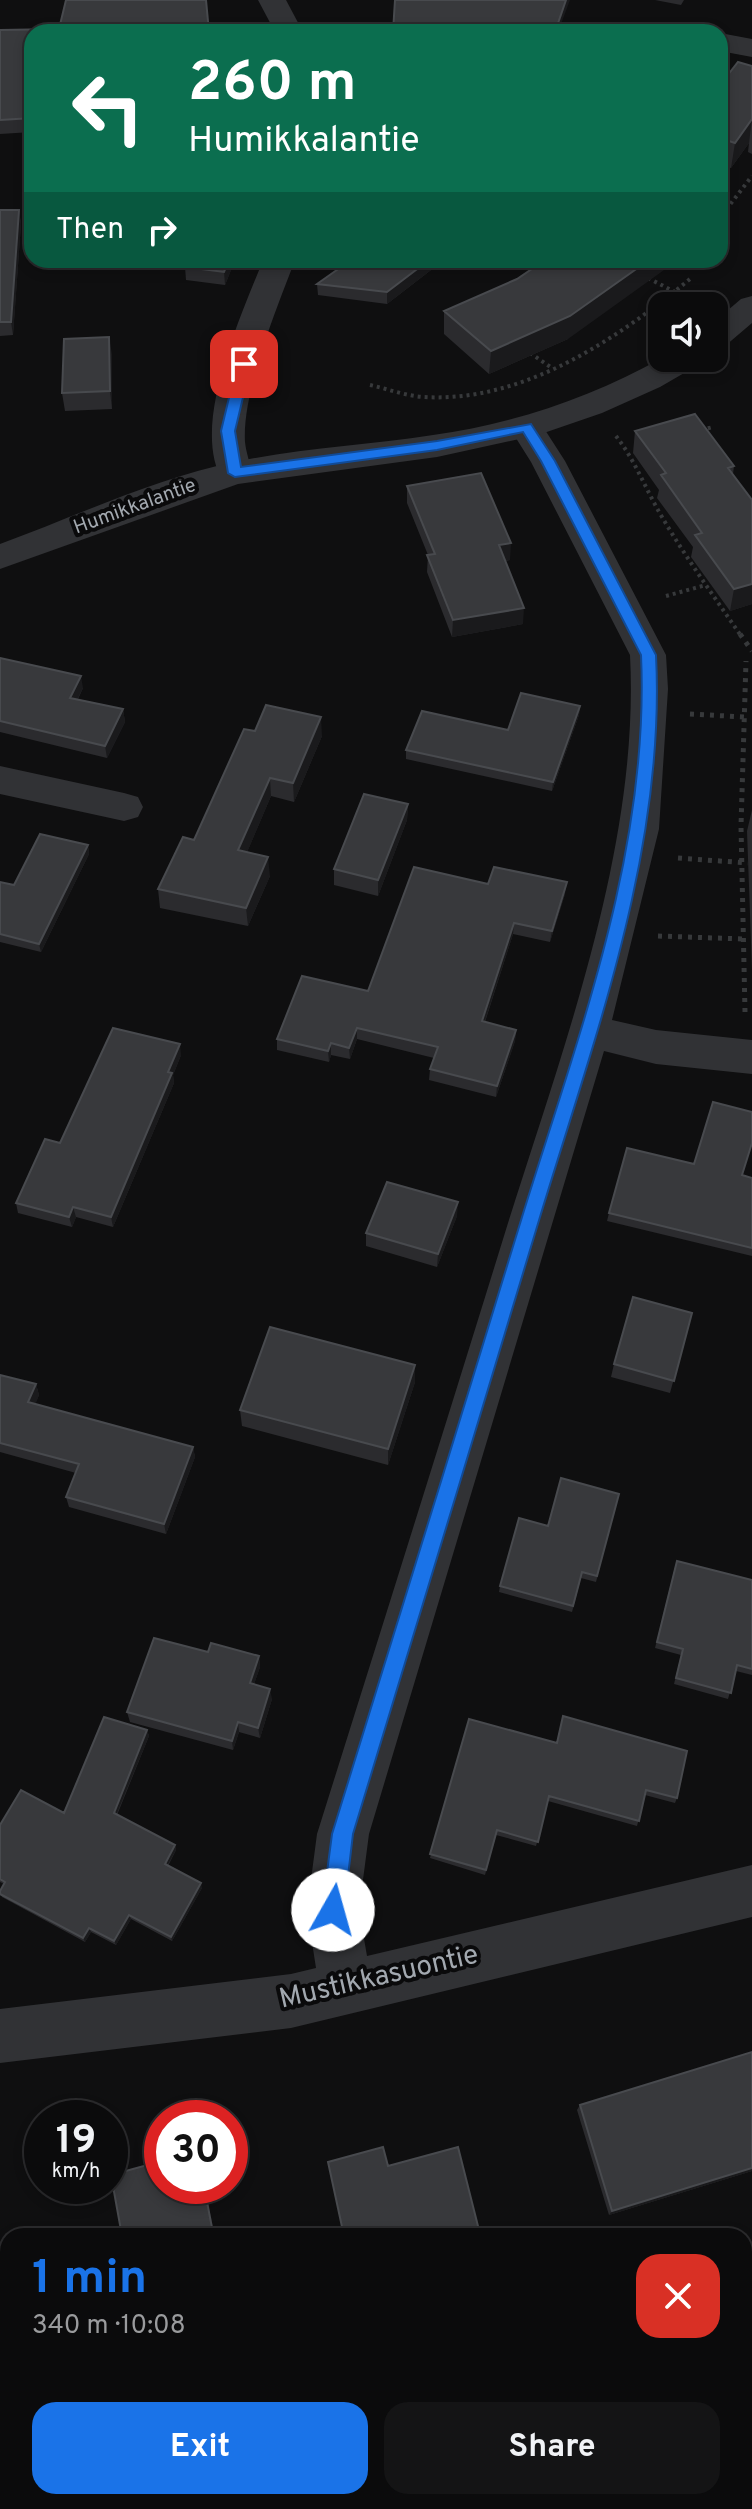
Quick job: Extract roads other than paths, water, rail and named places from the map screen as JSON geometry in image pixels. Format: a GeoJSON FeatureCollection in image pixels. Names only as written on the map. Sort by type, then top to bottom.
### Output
{"type":"FeatureCollection","features":[{"type":"Feature","properties":{"kind":"street"},"geometry":{"type":"LineString","coordinates":[[272,0],[285,24]]}},
{"type":"Feature","properties":{"kind":"street"},"geometry":{"type":"LineString","coordinates":[[728,44],[752,48]]}},
{"type":"Feature","properties":{"kind":"street"},"geometry":{"type":"LineString","coordinates":[[235,473],[228,442],[232,408],[249,338],[276,268]]}},
{"type":"Feature","properties":{"kind":"street"},"geometry":{"type":"LineString","coordinates":[[728,327],[752,306]]}},
{"type":"Feature","properties":{"kind":"street","name":"Humikkalantie"},"geometry":{"type":"LineString","coordinates":[[0,557],[190,486],[235,473],[437,446],[526,427],[605,399],[662,372]]}},
{"type":"Feature","properties":{"kind":"street"},"geometry":{"type":"LineString","coordinates":[[345,1987],[333,1910],[343,1834],[589,1031],[640,829],[650,689],[648,655],[548,461],[526,427]]}},
{"type":"Feature","properties":{"kind":"street"},"geometry":{"type":"LineString","coordinates":[[0,780],[124,807]]}},
{"type":"Feature","properties":{"kind":"street"},"geometry":{"type":"LineString","coordinates":[[589,1031],[656,1047],[752,1057]]}},
{"type":"Feature","properties":{"kind":"street","name":"Mustikkasuontie"},"geometry":{"type":"LineString","coordinates":[[0,2036],[291,2001],[752,1891]]}}]}
